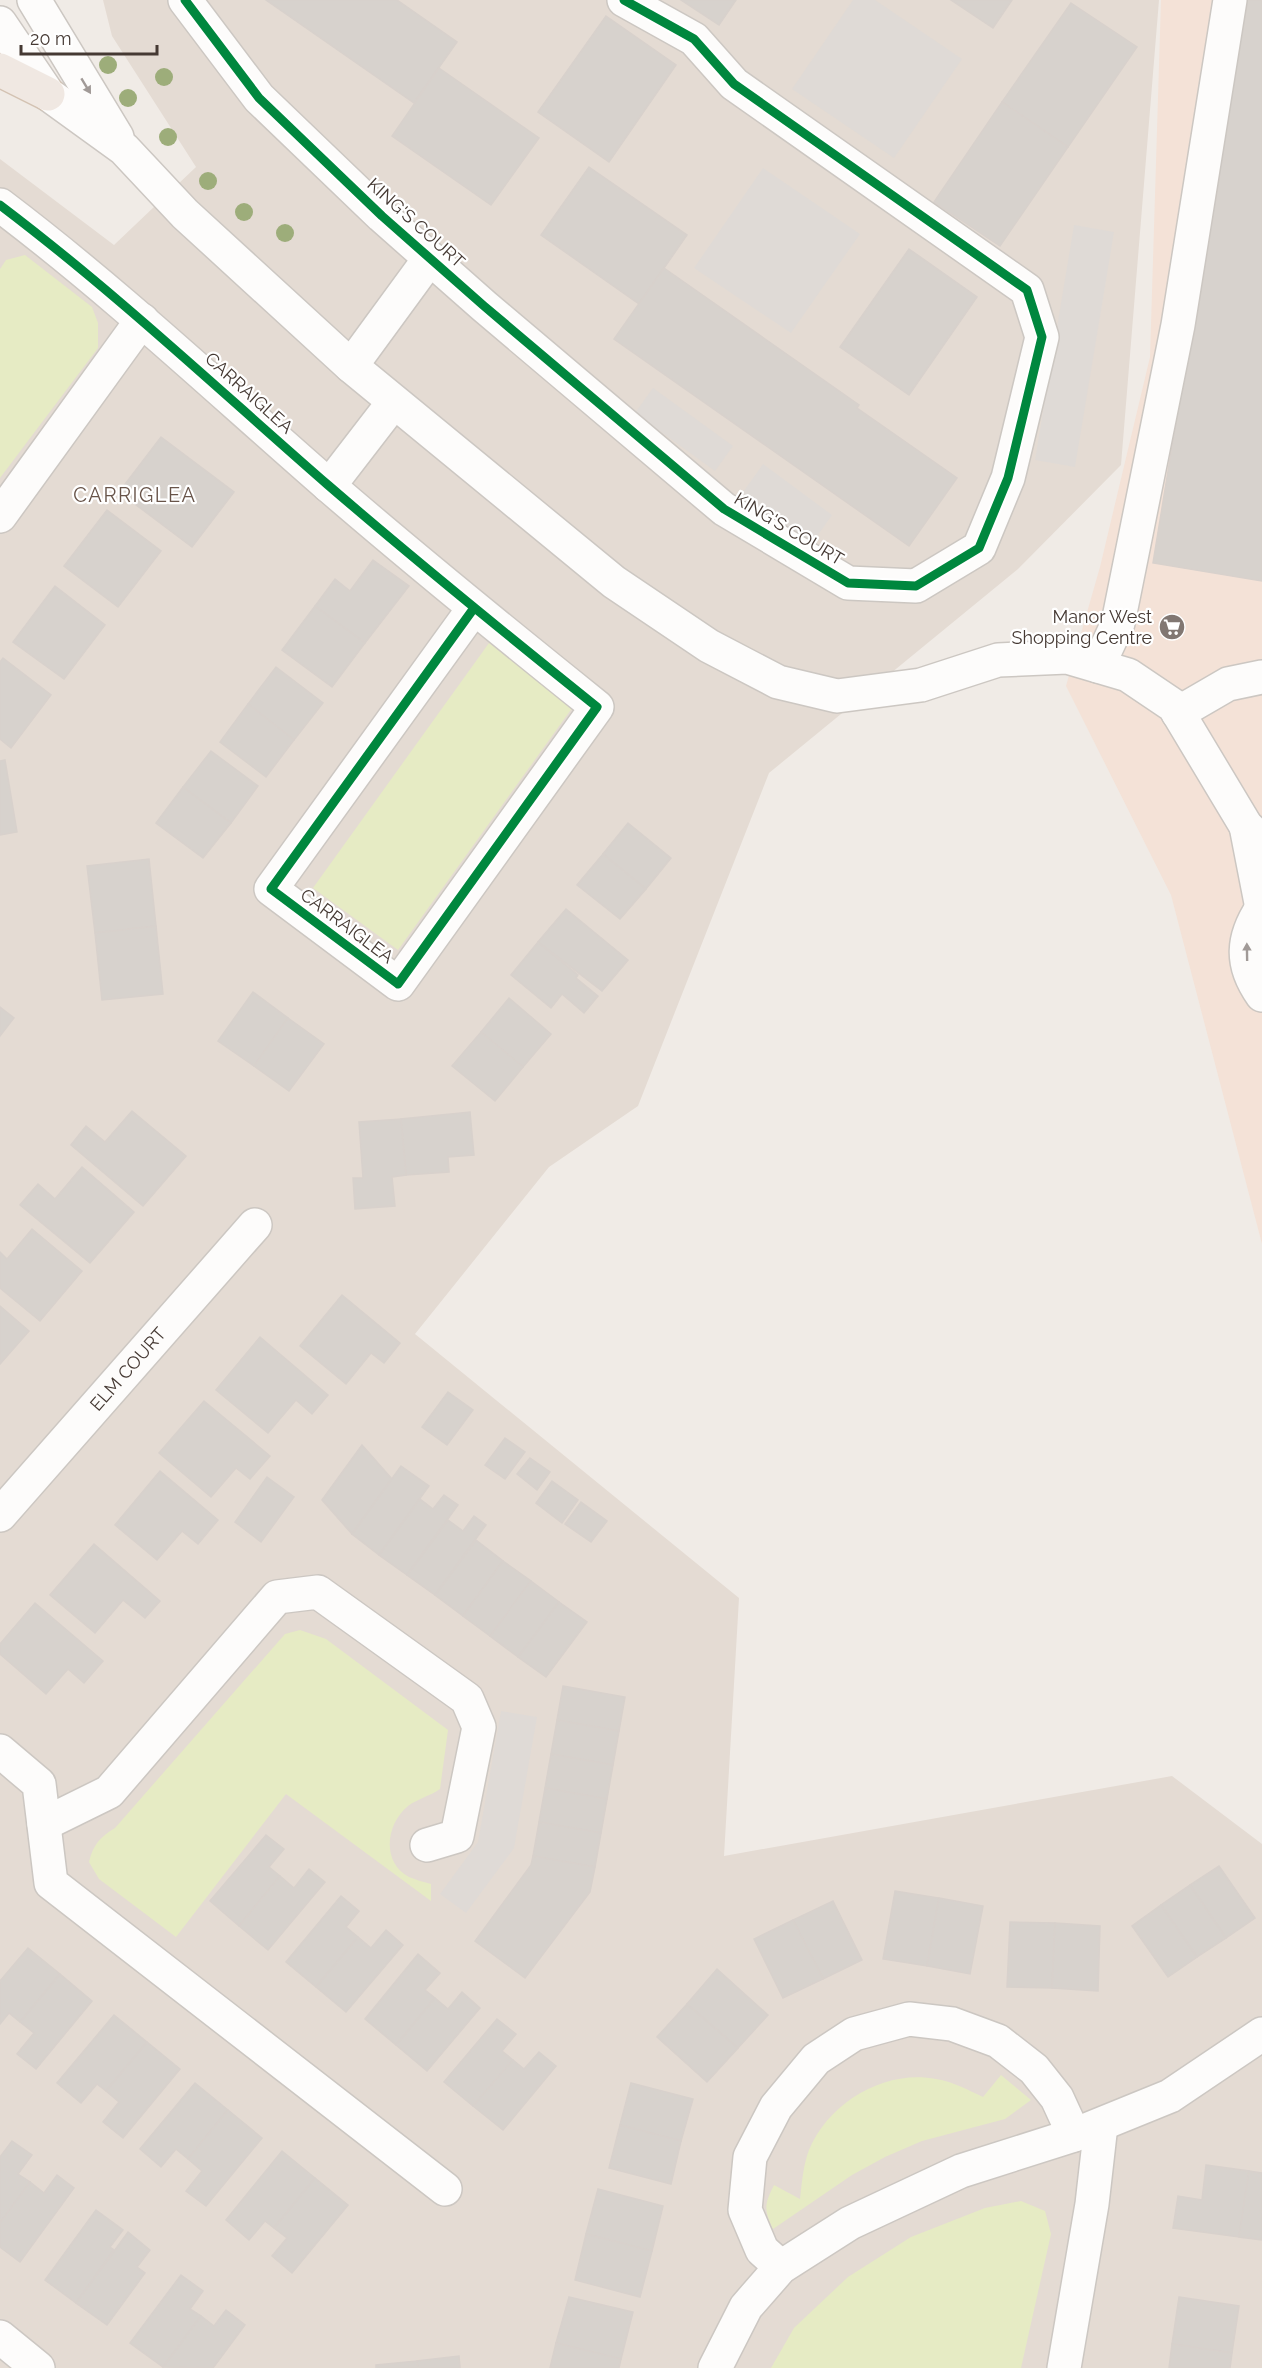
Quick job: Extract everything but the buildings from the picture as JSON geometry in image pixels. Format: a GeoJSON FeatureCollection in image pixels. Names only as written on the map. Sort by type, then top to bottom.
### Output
{"type":"FeatureCollection","features":[{"type":"Feature","properties":{"kind":"main road"},"geometry":{"type":"LineString","coordinates":[[0,70],[48,94]]}},
{"type":"Feature","properties":{"kind":"street"},"geometry":{"type":"LineString","coordinates":[[34,0],[124,149]]}},
{"type":"Feature","properties":{"kind":"street","name":"KING'S COURT"},"geometry":{"type":"LineString","coordinates":[[185,0],[259,98],[382,216],[483,306],[724,509],[848,583],[916,586],[979,548],[1008,478],[1042,337],[1028,290],[734,84],[694,39],[624,0]]}},
{"type":"Feature","properties":{"kind":"street"},"geometry":{"type":"LineString","coordinates":[[1098,666],[1118,623],[1175,337],[1230,0]]}},
{"type":"Feature","properties":{"kind":"street"},"geometry":{"type":"LineString","coordinates":[[0,23],[48,94],[124,149],[185,214],[393,403],[614,582],[709,646],[778,682],[837,696],[921,686],[998,660],[1067,657],[1128,675],[1174,706],[1254,834],[1262,908],[1250,926],[1245,947],[1248,970],[1262,995]]}},
{"type":"Feature","properties":{"kind":"street","name":"CARRAIGLEA"},"geometry":{"type":"LineString","coordinates":[[2,210],[142,320],[329,486],[474,608],[597,707],[398,984],[271,889],[474,608]]}},
{"type":"Feature","properties":{"kind":"street"},"geometry":{"type":"LineString","coordinates":[[351,366],[430,258]]}},
{"type":"Feature","properties":{"kind":"street"},"geometry":{"type":"LineString","coordinates":[[0,516],[142,320]]}},
{"type":"Feature","properties":{"kind":"street"},"geometry":{"type":"LineString","coordinates":[[329,486],[393,403]]}},
{"type":"Feature","properties":{"kind":"street"},"geometry":{"type":"LineString","coordinates":[[1178,713],[1228,684],[1262,677]]}},
{"type":"Feature","properties":{"kind":"street","name":"ELM COURT"},"geometry":{"type":"LineString","coordinates":[[0,1515],[255,1225]]}},
{"type":"Feature","properties":{"kind":"street"},"geometry":{"type":"LineString","coordinates":[[44,1824],[109,1792],[277,1597],[318,1592],[467,1699],[479,1727],[458,1836],[427,1845]]}},
{"type":"Feature","properties":{"kind":"street"},"geometry":{"type":"LineString","coordinates":[[0,1751],[39,1784],[51,1883],[445,2189]]}},
{"type":"Feature","properties":{"kind":"street"},"geometry":{"type":"LineString","coordinates":[[781,2267],[762,2250],[745,2210],[750,2157],[776,2106],[816,2059],[854,2034],[909,2019],[952,2024],[998,2041],[1034,2069],[1057,2098],[1088,2130],[1092,2204],[1064,2368]]}},
{"type":"Feature","properties":{"kind":"street"},"geometry":{"type":"LineString","coordinates":[[715,2368],[746,2307],[781,2267],[850,2223],[961,2171],[1088,2130],[1170,2096],[1262,2034]]}},
{"type":"Feature","properties":{"kind":"street"},"geometry":{"type":"LineString","coordinates":[[0,2337],[38,2368]]}},
{"type":"Feature","properties":{"kind":"shaded area"},"geometry":{"type":"Polygon","coordinates":[[[103,0],[1159,0],[1121,465],[1018,569],[769,773],[638,1106],[549,1167],[415,1334],[739,1598],[724,1856],[1172,1776],[1262,1844],[1262,2368],[0,2368],[0,159],[114,245],[196,167],[112,36],[103,0]]]}},
{"type":"Feature","properties":{"kind":"shaded area"},"geometry":{"type":"Polygon","coordinates":[[[853,0],[875,0],[962,59],[894,158],[792,89],[853,0]]]}},
{"type":"Feature","properties":{"kind":"shaded area","name":"Manor West Shopping Centre"},"geometry":{"type":"Polygon","coordinates":[[[1161,0],[1262,0],[1262,1244],[1171,895],[1066,686],[1100,567],[1150,357],[1161,0]]]}},
{"type":"Feature","properties":{"kind":"shaded area"},"geometry":{"type":"Polygon","coordinates":[[[763,168],[860,234],[791,333],[694,268],[763,168]]]}},
{"type":"Feature","properties":{"kind":"shaded area"},"geometry":{"type":"Polygon","coordinates":[[[1074,225],[1114,232],[1075,467],[1035,460],[1074,225]]]}},
{"type":"Feature","properties":{"kind":"shaded area"},"geometry":{"type":"Polygon","coordinates":[[[653,388],[733,446],[715,471],[635,413],[653,388]]]}},
{"type":"Feature","properties":{"kind":"shaded area"},"geometry":{"type":"Polygon","coordinates":[[[763,464],[832,515],[811,545],[741,495],[763,464]]]}},
{"type":"Feature","properties":{"kind":"shaded area"},"geometry":{"type":"Polygon","coordinates":[[[501,1711],[537,1717],[514,1848],[466,1913],[440,1894],[478,1842],[501,1711]]]}},
{"type":"Feature","properties":{"kind":"green space"},"geometry":{"type":"Polygon","coordinates":[[[25,255],[92,307],[98,323],[98,348],[0,478],[0,269],[6,260],[25,255]]]}},
{"type":"Feature","properties":{"kind":"green space"},"geometry":{"type":"Polygon","coordinates":[[[489,643],[575,704],[398,950],[313,888],[489,643]]]}},
{"type":"Feature","properties":{"kind":"green space"},"geometry":{"type":"Polygon","coordinates":[[[300,1630],[326,1639],[448,1730],[440,1789],[408,1806],[391,1832],[391,1853],[394,1862],[409,1877],[431,1884],[431,1901],[286,1794],[176,1937],[99,1879],[89,1862],[93,1851],[98,1842],[115,1828],[285,1634],[300,1630]]]}},
{"type":"Feature","properties":{"kind":"green space"},"geometry":{"type":"Polygon","coordinates":[[[1001,2075],[1031,2100],[1005,2119],[922,2141],[885,2157],[852,2175],[773,2229],[766,2207],[774,2185],[800,2199],[807,2156],[818,2133],[830,2117],[861,2093],[879,2084],[917,2077],[949,2082],[983,2097],[1001,2075]]]}},
{"type":"Feature","properties":{"kind":"green space"},"geometry":{"type":"Polygon","coordinates":[[[1021,2201],[1045,2211],[1051,2234],[1021,2368],[771,2368],[794,2328],[848,2277],[911,2237],[985,2208],[1021,2201]]]}},
{"type":"Feature","properties":{"kind":"cycle path"},"geometry":{"type":"LineString","coordinates":[[185,0],[259,98],[382,216],[484,306],[724,509],[848,583],[916,586],[979,548],[1008,478],[1042,337],[1027,290],[734,84],[694,39],[624,0]]}},
{"type":"Feature","properties":{"kind":"cycle path"},"geometry":{"type":"LineString","coordinates":[[0,205],[126,307],[394,541],[597,707],[398,984],[271,889],[474,608]]}},
{"type":"Feature","properties":{"kind":"place","name":"Manor West Shopping Centre"},"geometry":{"type":"Point","coordinates":[1172,627]}},
{"type":"Feature","properties":{"kind":"district","name":"CARRIGLEA"},"geometry":{"type":"Point","coordinates":[135,495]}}]}
